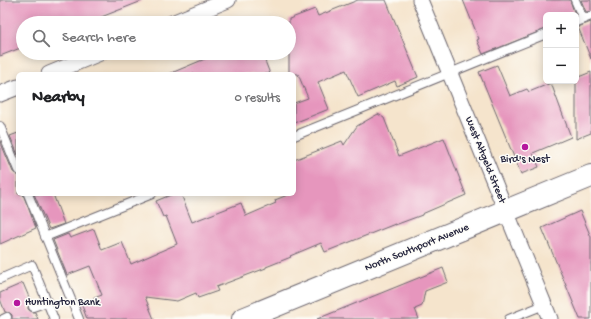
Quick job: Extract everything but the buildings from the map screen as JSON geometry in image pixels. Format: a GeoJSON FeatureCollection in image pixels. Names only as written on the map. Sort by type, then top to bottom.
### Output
{"type":"FeatureCollection","features":[{"type":"Feature","properties":{"kind":"street"},"geometry":{"type":"LineString","coordinates":[[189,16],[228,0]]}},
{"type":"Feature","properties":{"kind":"street","name":"West Altgeld Street"},"geometry":{"type":"LineString","coordinates":[[420,0],[550,319]]}},
{"type":"Feature","properties":{"kind":"street"},"geometry":{"type":"LineString","coordinates":[[54,72],[83,60]]}},
{"type":"Feature","properties":{"kind":"street"},"geometry":{"type":"LineString","coordinates":[[0,94],[16,88]]}},
{"type":"Feature","properties":{"kind":"street","name":"North Southport Avenue"},"geometry":{"type":"LineString","coordinates":[[243,319],[591,176]]}},
{"type":"Feature","properties":{"kind":"lane"},"geometry":{"type":"LineString","coordinates":[[575,0],[577,12]]}},
{"type":"Feature","properties":{"kind":"lane"},"geometry":{"type":"LineString","coordinates":[[579,21],[591,16]]}},
{"type":"Feature","properties":{"kind":"lane"},"geometry":{"type":"LineString","coordinates":[[296,135],[543,35]]}},
{"type":"Feature","properties":{"kind":"lane"},"geometry":{"type":"LineString","coordinates":[[0,126],[16,165]]}},
{"type":"Feature","properties":{"kind":"lane"},"geometry":{"type":"LineString","coordinates":[[29,196],[78,319]]}},
{"type":"Feature","properties":{"kind":"lane"},"geometry":{"type":"LineString","coordinates":[[45,237],[147,196]]}},
{"type":"Feature","properties":{"kind":"lane"},"geometry":{"type":"LineString","coordinates":[[0,279],[32,265],[54,319]]}},
{"type":"Feature","properties":{"kind":"lane"},"geometry":{"type":"LineString","coordinates":[[33,307],[47,302]]}},
{"type":"Feature","properties":{"kind":"lane"},"geometry":{"type":"LineString","coordinates":[[509,319],[544,305]]}},
{"type":"Feature","properties":{"kind":"place","name":"Bird's Nest"},"geometry":{"type":"Point","coordinates":[525,147]}},
{"type":"Feature","properties":{"kind":"place","name":"Huntington Bank"},"geometry":{"type":"Point","coordinates":[17,303]}}]}
